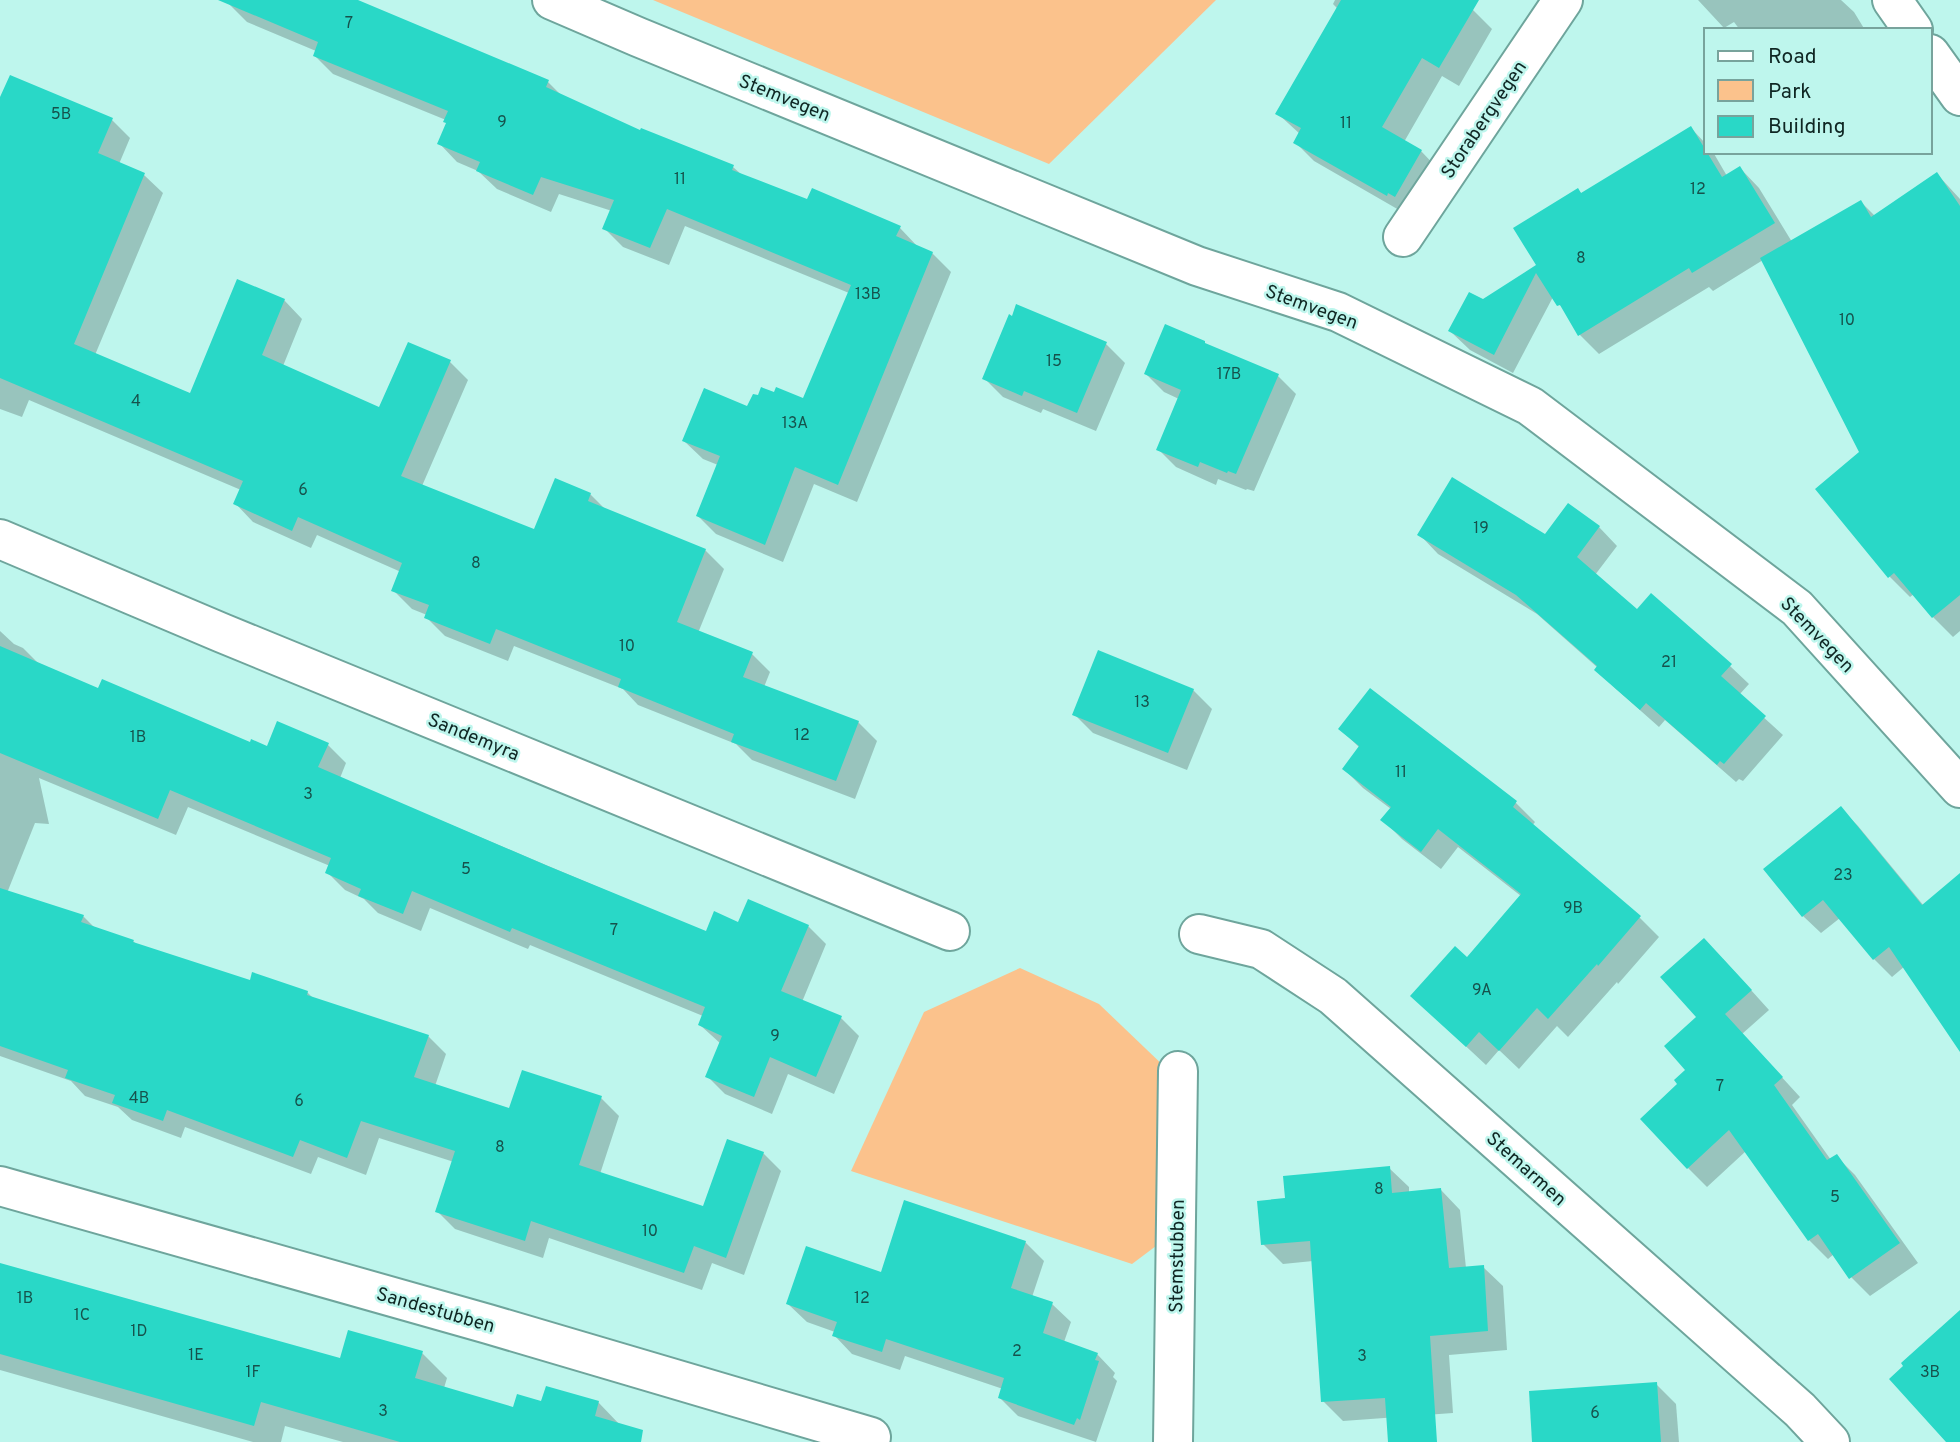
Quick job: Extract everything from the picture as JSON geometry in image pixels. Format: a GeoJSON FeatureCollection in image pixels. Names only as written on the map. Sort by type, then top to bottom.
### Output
{"type":"FeatureCollection","features":[{"type":"Feature","properties":{"kind":"street","name":"Stemvegen"},"geometry":{"type":"LineString","coordinates":[[552,0],[1197,265],[1338,312],[1530,406],[1797,608],[1960,788]]}},
{"type":"Feature","properties":{"kind":"street","name":"Storabergvegen"},"geometry":{"type":"LineString","coordinates":[[1403,237],[1563,0]]}},
{"type":"Feature","properties":{"kind":"street"},"geometry":{"type":"LineString","coordinates":[[1892,0],[1912,28]]}},
{"type":"Feature","properties":{"kind":"street"},"geometry":{"type":"LineString","coordinates":[[1932,57],[1960,96]]}},
{"type":"Feature","properties":{"kind":"street","name":"Sandemyra"},"geometry":{"type":"LineString","coordinates":[[0,539],[222,633],[950,931]]}},
{"type":"Feature","properties":{"kind":"street","name":"Stemarmen"},"geometry":{"type":"LineString","coordinates":[[1199,934],[1261,948],[1333,996],[1800,1410],[1830,1442]]}},
{"type":"Feature","properties":{"kind":"street","name":"Stemstubben"},"geometry":{"type":"LineString","coordinates":[[1173,1442],[1178,1070]]}},
{"type":"Feature","properties":{"kind":"street","name":"Sandestubben"},"geometry":{"type":"LineString","coordinates":[[0,1186],[488,1324],[871,1437]]}},
{"type":"Feature","properties":{"kind":"green space"},"geometry":{"type":"Polygon","coordinates":[[[653,0],[1216,0],[1049,164],[653,0]]]}},
{"type":"Feature","properties":{"kind":"green space"},"geometry":{"type":"Polygon","coordinates":[[[1020,968],[1099,1004],[1168,1070],[1156,1246],[1132,1264],[851,1171],[924,1012],[1020,968]]]}},
{"type":"Feature","properties":{"kind":"building"},"geometry":{"type":"Polygon","coordinates":[[[218,0],[358,0],[549,80],[546,87],[640,130],[641,128],[734,165],[732,170],[807,199],[812,188],[901,226],[896,236],[933,252],[838,485],[795,467],[765,545],[696,516],[720,456],[682,441],[704,388],[747,406],[753,394],[758,395],[761,387],[774,392],[776,387],[803,398],[851,285],[667,209],[650,248],[602,229],[614,200],[541,177],[533,195],[476,171],[480,162],[437,144],[448,111],[313,56],[318,42],[218,0]]]}},
{"type":"Feature","properties":{"kind":"building"},"geometry":{"type":"Polygon","coordinates":[[[1341,0],[1479,0],[1439,68],[1422,58],[1382,127],[1422,150],[1395,197],[1388,193],[1387,196],[1293,143],[1301,128],[1275,114],[1341,0]]]}},
{"type":"Feature","properties":{"kind":"building"},"geometry":{"type":"Polygon","coordinates":[[[10,75],[113,118],[98,153],[145,173],[74,344],[190,393],[237,279],[285,299],[262,355],[379,407],[408,342],[451,360],[401,476],[534,529],[555,478],[591,493],[588,501],[706,549],[677,622],[753,652],[743,677],[859,721],[836,781],[731,742],[734,734],[618,687],[621,679],[496,629],[490,644],[424,618],[429,605],[391,591],[402,563],[298,517],[292,531],[233,504],[243,481],[0,378],[0,97],[10,75]]]}},
{"type":"Feature","properties":{"kind":"building"},"geometry":{"type":"Polygon","coordinates":[[[1691,126],[1704,147],[1704,154],[1708,154],[1722,177],[1740,166],[1775,223],[1692,273],[1689,268],[1578,336],[1560,305],[1557,306],[1536,273],[1494,355],[1448,331],[1469,292],[1483,299],[1536,265],[1513,228],[1578,188],[1581,193],[1691,126]]]}},
{"type":"Feature","properties":{"kind":"building"},"geometry":{"type":"Polygon","coordinates":[[[1937,172],[1960,206],[1960,595],[1932,618],[1894,573],[1888,578],[1815,489],[1859,452],[1760,258],[1861,200],[1871,217],[1937,172]]]}},
{"type":"Feature","properties":{"kind":"building"},"geometry":{"type":"Polygon","coordinates":[[[1016,304],[1107,342],[1077,413],[1024,391],[1022,396],[982,379],[1009,314],[1012,316],[1016,304]]]}},
{"type":"Feature","properties":{"kind":"building"},"geometry":{"type":"Polygon","coordinates":[[[1165,324],[1279,374],[1236,474],[1200,462],[1198,467],[1156,450],[1181,390],[1144,374],[1165,324]]]}},
{"type":"Feature","properties":{"kind":"building"},"geometry":{"type":"Polygon","coordinates":[[[1452,477],[1545,534],[1568,503],[1600,526],[1577,557],[1637,609],[1651,593],[1732,664],[1721,676],[1766,716],[1724,764],[1720,761],[1717,765],[1646,703],[1640,710],[1594,670],[1597,666],[1516,595],[1417,535],[1452,477]]]}},
{"type":"Feature","properties":{"kind":"building"},"geometry":{"type":"Polygon","coordinates":[[[0,646],[98,688],[102,679],[250,742],[251,739],[267,746],[277,721],[329,743],[318,767],[706,931],[714,911],[738,922],[748,899],[809,925],[781,991],[842,1016],[816,1077],[770,1057],[754,1097],[705,1077],[722,1036],[698,1025],[705,1007],[512,928],[510,932],[412,891],[403,914],[358,896],[361,889],[325,873],[331,858],[170,790],[158,819],[0,753],[0,646]]]}},
{"type":"Feature","properties":{"kind":"building"},"geometry":{"type":"Polygon","coordinates":[[[1098,650],[1194,689],[1168,753],[1072,715],[1098,650]]]}},
{"type":"Feature","properties":{"kind":"building"},"geometry":{"type":"Polygon","coordinates":[[[1370,688],[1517,801],[1513,807],[1641,916],[1548,1019],[1537,1008],[1499,1051],[1479,1032],[1466,1047],[1410,996],[1455,946],[1467,957],[1521,894],[1438,829],[1421,852],[1380,820],[1391,807],[1342,769],[1359,746],[1338,729],[1370,688]]]}},
{"type":"Feature","properties":{"kind":"building"},"geometry":{"type":"Polygon","coordinates":[[[1841,806],[1922,905],[1960,873],[1960,1052],[1889,947],[1873,960],[1823,900],[1802,917],[1763,869],[1841,806]]]}},
{"type":"Feature","properties":{"kind":"building"},"geometry":{"type":"Polygon","coordinates":[[[0,888],[84,915],[81,922],[134,940],[133,942],[250,980],[252,972],[308,991],[307,995],[429,1035],[414,1077],[509,1108],[522,1070],[602,1096],[579,1165],[703,1206],[727,1139],[764,1152],[726,1258],[694,1246],[684,1273],[531,1221],[525,1241],[435,1212],[455,1151],[361,1121],[347,1158],[300,1140],[293,1157],[167,1110],[163,1121],[112,1103],[115,1095],[65,1078],[68,1070],[0,1046],[0,888]]]}},
{"type":"Feature","properties":{"kind":"building"},"geometry":{"type":"Polygon","coordinates":[[[1704,938],[1752,990],[1725,1014],[1783,1077],[1774,1085],[1827,1160],[1837,1154],[1900,1243],[1849,1279],[1818,1234],[1808,1241],[1729,1130],[1687,1169],[1640,1119],[1677,1084],[1674,1080],[1685,1070],[1664,1046],[1696,1017],[1660,977],[1704,938]]]}},
{"type":"Feature","properties":{"kind":"building"},"geometry":{"type":"Polygon","coordinates":[[[1390,1166],[1392,1193],[1441,1188],[1449,1268],[1484,1265],[1488,1331],[1430,1336],[1437,1442],[1388,1442],[1385,1398],[1321,1402],[1310,1241],[1261,1245],[1257,1201],[1285,1198],[1283,1176],[1390,1166]]]}},
{"type":"Feature","properties":{"kind":"building"},"geometry":{"type":"Polygon","coordinates":[[[904,1200],[1026,1241],[1011,1288],[1053,1302],[1043,1333],[1098,1353],[1095,1360],[1099,1361],[1080,1420],[1077,1418],[1074,1425],[998,1398],[1004,1378],[886,1339],[882,1352],[832,1336],[837,1322],[786,1304],[806,1246],[881,1272],[904,1200]]]}},
{"type":"Feature","properties":{"kind":"building"},"geometry":{"type":"Polygon","coordinates":[[[0,1263],[340,1358],[348,1330],[423,1351],[415,1378],[513,1407],[517,1394],[541,1401],[546,1386],[599,1401],[595,1416],[643,1430],[641,1442],[400,1442],[261,1402],[254,1426],[0,1354],[0,1263]]]}},
{"type":"Feature","properties":{"kind":"building"},"geometry":{"type":"Polygon","coordinates":[[[1960,1310],[1960,1442],[1946,1442],[1889,1379],[1903,1366],[1901,1363],[1960,1310]]]}},
{"type":"Feature","properties":{"kind":"building"},"geometry":{"type":"Polygon","coordinates":[[[1657,1382],[1661,1442],[1532,1442],[1529,1391],[1657,1382]]]}}]}
